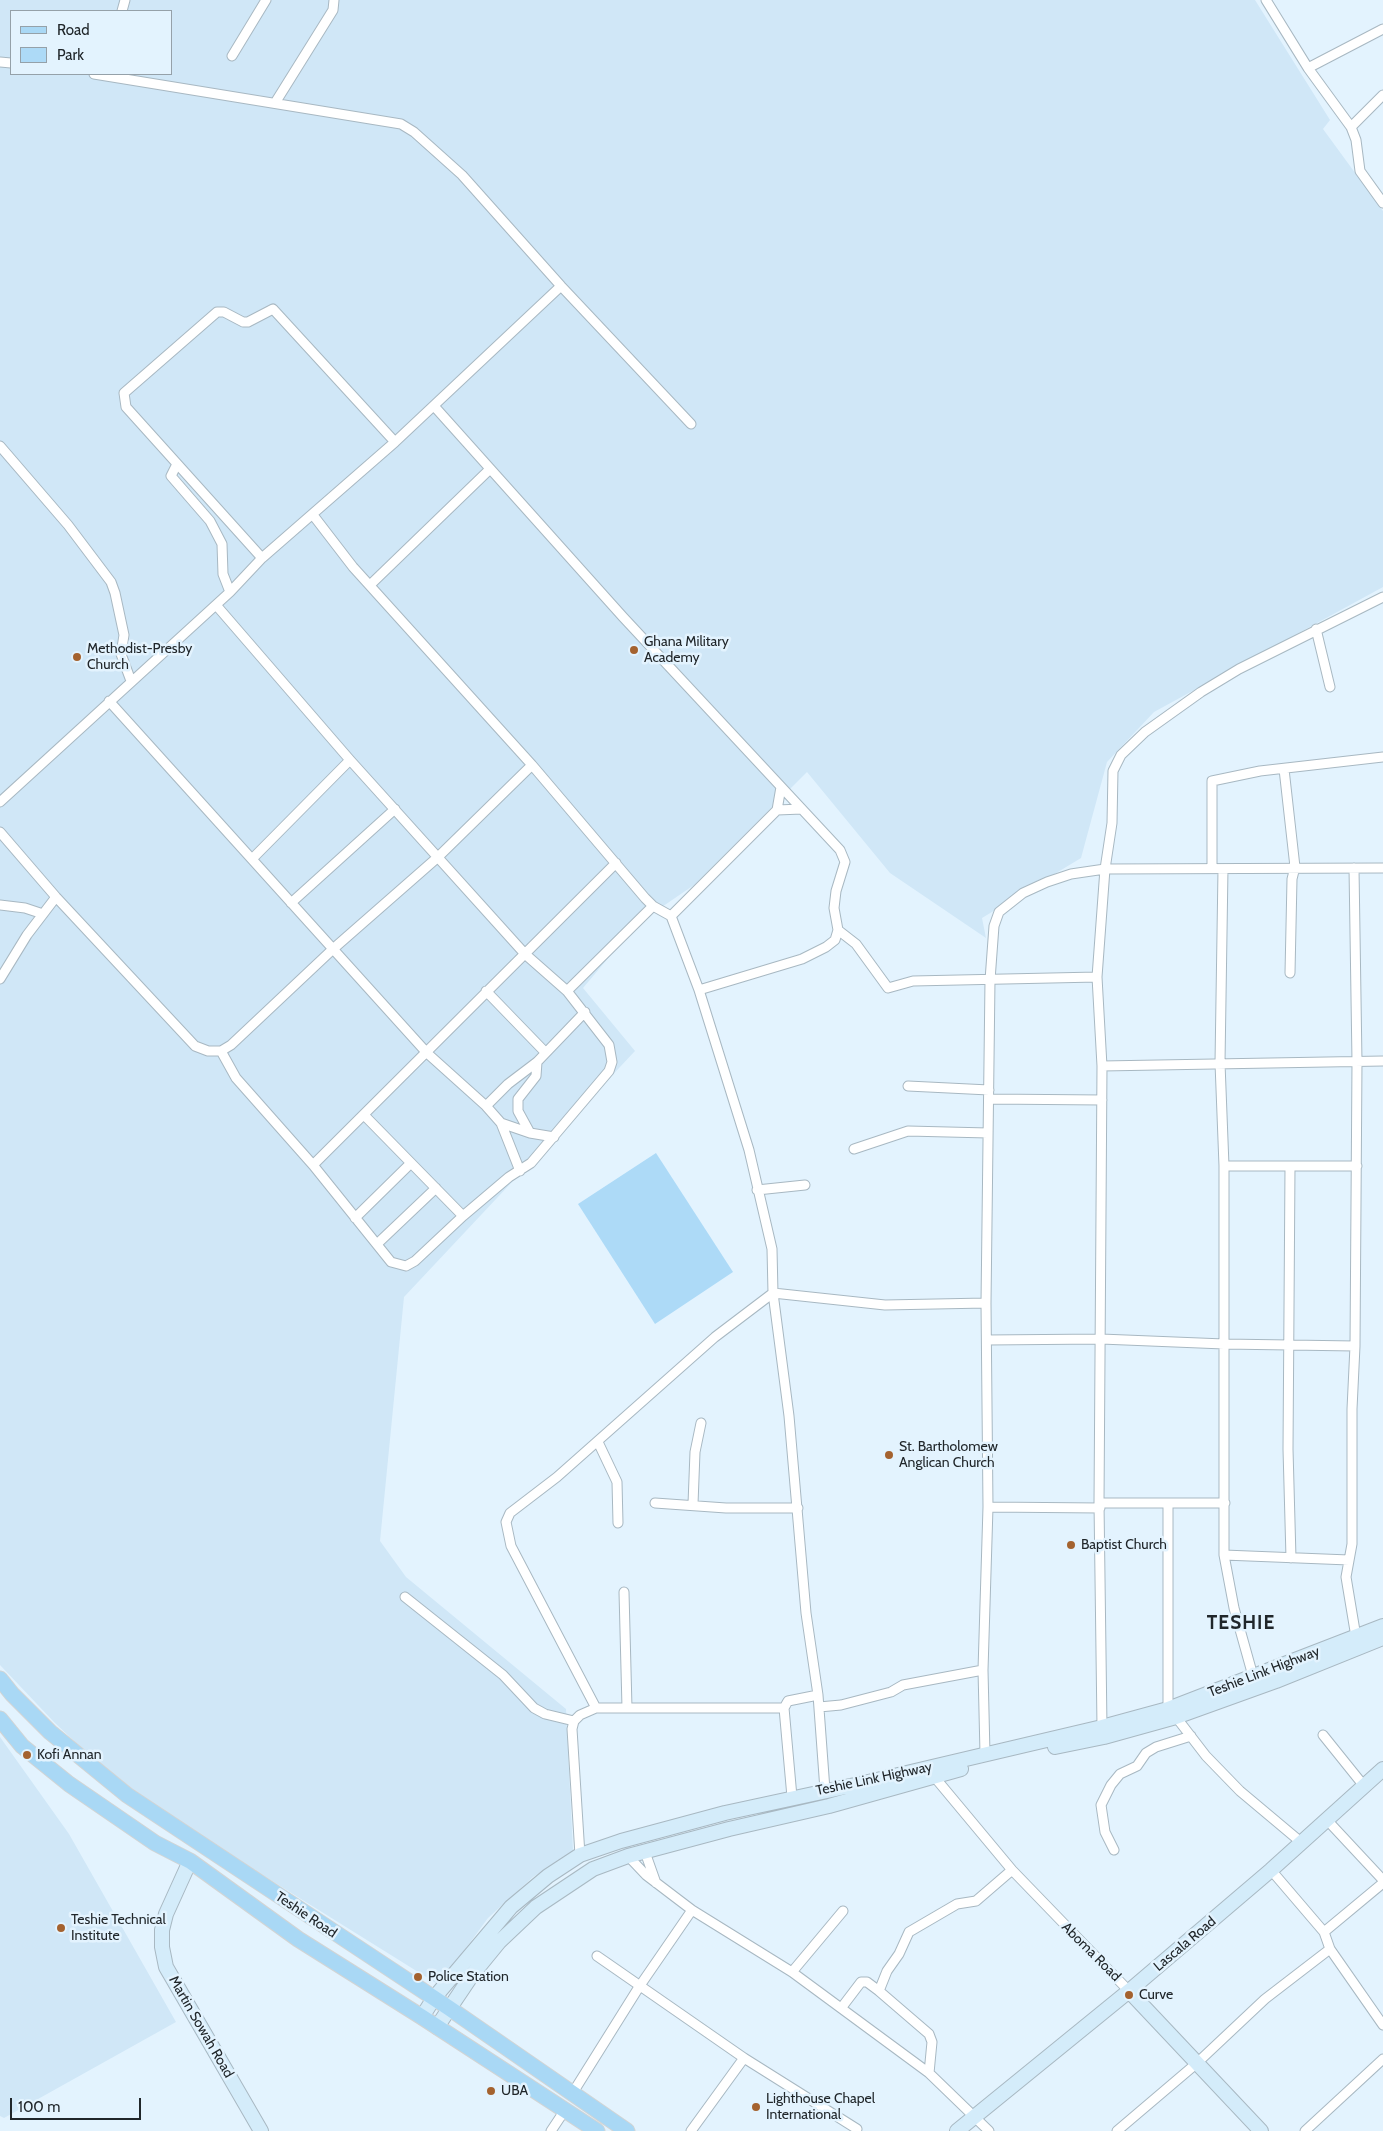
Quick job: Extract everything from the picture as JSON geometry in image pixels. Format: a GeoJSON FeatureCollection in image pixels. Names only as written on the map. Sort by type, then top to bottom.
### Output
{"type":"FeatureCollection","features":[{"type":"Feature","properties":{"kind":"main road","name":"Teshie Link Highway"},"geometry":{"type":"LineString","coordinates":[[437,2027],[449,2008],[499,1942],[536,1907],[593,1869],[628,1856],[729,1828],[829,1806],[984,1754],[1172,1713],[1253,1676],[1383,1626]]}},
{"type":"Feature","properties":{"kind":"main road","name":"Teshie Link Highway"},"geometry":{"type":"LineString","coordinates":[[422,2017],[434,1998],[511,1907],[548,1876],[580,1855],[621,1840],[792,1797],[931,1773],[1104,1737],[1172,1713],[1276,1681],[1383,1638]]}},
{"type":"Feature","properties":{"kind":"main road","name":"Teshie Road"},"geometry":{"type":"LineString","coordinates":[[0,1679],[12,1694],[63,1743],[128,1795],[449,2008],[627,2131]]}},
{"type":"Feature","properties":{"kind":"main road","name":"Teshie Road"},"geometry":{"type":"LineString","coordinates":[[0,1719],[22,1746],[46,1768],[155,1843],[190,1861],[298,1939],[597,2131]]}},
{"type":"Feature","properties":{"kind":"main road","name":"Lascala Road"},"geometry":{"type":"LineString","coordinates":[[957,2131],[1129,1991],[1302,1843],[1383,1769]]}},
{"type":"Feature","properties":{"kind":"main road","name":"Martin Sowah Road"},"geometry":{"type":"LineString","coordinates":[[190,1861],[166,1914],[162,1930],[162,1947],[166,1967],[261,2131]]}},
{"type":"Feature","properties":{"kind":"main road","name":"Aboma Road"},"geometry":{"type":"LineString","coordinates":[[1129,1991],[1261,2131]]}},
{"type":"Feature","properties":{"kind":"street"},"geometry":{"type":"LineString","coordinates":[[232,56],[266,0]]}},
{"type":"Feature","properties":{"kind":"street"},"geometry":{"type":"LineString","coordinates":[[275,103],[333,10],[334,0]]}},
{"type":"Feature","properties":{"kind":"street"},"geometry":{"type":"LineString","coordinates":[[1266,0],[1308,68],[1351,127],[1356,140],[1360,171],[1383,203]]}},
{"type":"Feature","properties":{"kind":"street"},"geometry":{"type":"LineString","coordinates":[[1308,68],[1383,29]]}},
{"type":"Feature","properties":{"kind":"street"},"geometry":{"type":"LineString","coordinates":[[109,75],[400,124],[414,132],[462,175],[561,286],[691,424]]}},
{"type":"Feature","properties":{"kind":"street"},"geometry":{"type":"LineString","coordinates":[[1351,127],[1383,94]]}},
{"type":"Feature","properties":{"kind":"street"},"geometry":{"type":"LineString","coordinates":[[0,802],[130,681],[230,592],[262,558],[395,442],[561,286]]}},
{"type":"Feature","properties":{"kind":"street"},"geometry":{"type":"LineString","coordinates":[[262,558],[126,407],[124,393],[217,312],[224,312],[243,322],[248,322],[273,309],[395,442]]}},
{"type":"Feature","properties":{"kind":"street"},"geometry":{"type":"LineString","coordinates":[[434,406],[489,470],[840,850],[845,862],[836,891],[834,908],[838,930],[835,940],[826,948],[802,959],[699,990]]}},
{"type":"Feature","properties":{"kind":"street"},"geometry":{"type":"LineString","coordinates":[[0,446],[68,525],[110,582],[116,593],[124,635],[121,654],[130,681]]}},
{"type":"Feature","properties":{"kind":"street"},"geometry":{"type":"LineString","coordinates":[[177,464],[171,476],[194,502],[214,529],[222,544],[223,574],[230,592]]}},
{"type":"Feature","properties":{"kind":"street"},"geometry":{"type":"LineString","coordinates":[[370,584],[489,470]]}},
{"type":"Feature","properties":{"kind":"street"},"geometry":{"type":"LineString","coordinates":[[313,515],[353,567],[532,765],[653,906],[671,916],[699,990],[749,1150],[772,1249],[772,1293],[789,1416],[806,1613],[818,1695],[825,1790]]}},
{"type":"Feature","properties":{"kind":"street"},"geometry":{"type":"LineString","coordinates":[[1102,1727],[1100,1506],[1102,1066],[1097,978],[1105,869],[1112,823],[1114,771],[1121,755],[1145,732],[1201,692],[1239,669],[1383,597]]}},
{"type":"Feature","properties":{"kind":"street"},"geometry":{"type":"LineString","coordinates":[[216,605],[350,760],[525,954],[567,991],[609,1045],[612,1062],[608,1072],[554,1137],[520,1171],[509,1177],[463,1216],[415,1261],[406,1266],[391,1262],[313,1165],[236,1078],[221,1051]]}},
{"type":"Feature","properties":{"kind":"street"},"geometry":{"type":"LineString","coordinates":[[1316,629],[1330,687]]}},
{"type":"Feature","properties":{"kind":"street"},"geometry":{"type":"LineString","coordinates":[[109,701],[428,1053],[486,1106],[501,1123],[520,1171]]}},
{"type":"Feature","properties":{"kind":"street"},"geometry":{"type":"LineString","coordinates":[[1212,868],[1212,781],[1260,771],[1383,757]]}},
{"type":"Feature","properties":{"kind":"street"},"geometry":{"type":"LineString","coordinates":[[252,859],[350,760]]}},
{"type":"Feature","properties":{"kind":"street"},"geometry":{"type":"LineString","coordinates":[[0,832],[56,897],[195,1046],[208,1051],[221,1051],[231,1045],[333,949],[438,857],[532,765]]}},
{"type":"Feature","properties":{"kind":"street"},"geometry":{"type":"LineString","coordinates":[[1284,769],[1295,867],[1292,879],[1290,973]]}},
{"type":"Feature","properties":{"kind":"street"},"geometry":{"type":"LineString","coordinates":[[671,916],[777,810],[781,787]]}},
{"type":"Feature","properties":{"kind":"street"},"geometry":{"type":"LineString","coordinates":[[292,902],[395,809]]}},
{"type":"Feature","properties":{"kind":"street"},"geometry":{"type":"LineString","coordinates":[[777,810],[802,809]]}},
{"type":"Feature","properties":{"kind":"street"},"geometry":{"type":"LineString","coordinates":[[313,1165],[428,1053],[486,991],[616,863]]}},
{"type":"Feature","properties":{"kind":"street"},"geometry":{"type":"LineString","coordinates":[[1354,868],[1358,1062],[1355,1346],[1352,1409],[1352,1544],[1346,1577],[1356,1637]]}},
{"type":"Feature","properties":{"kind":"street"},"geometry":{"type":"LineString","coordinates":[[984,1754],[983,1670],[988,1507],[986,1304],[990,980],[994,926],[999,912],[1023,893],[1047,882],[1071,874],[1105,869],[1383,868]]}},
{"type":"Feature","properties":{"kind":"street"},"geometry":{"type":"LineString","coordinates":[[1223,869],[1220,1063],[1224,1166],[1226,1503],[1224,1555],[1234,1608],[1253,1676]]}},
{"type":"Feature","properties":{"kind":"street"},"geometry":{"type":"LineString","coordinates":[[0,979],[27,936],[56,897]]}},
{"type":"Feature","properties":{"kind":"street"},"geometry":{"type":"LineString","coordinates":[[0,905],[25,908],[43,914]]}},
{"type":"Feature","properties":{"kind":"street"},"geometry":{"type":"LineString","coordinates":[[567,991],[653,906]]}},
{"type":"Feature","properties":{"kind":"street"},"geometry":{"type":"LineString","coordinates":[[838,930],[856,944],[888,988],[913,980],[1097,978]]}},
{"type":"Feature","properties":{"kind":"street"},"geometry":{"type":"LineString","coordinates":[[486,991],[545,1052]]}},
{"type":"Feature","properties":{"kind":"street"},"geometry":{"type":"LineString","coordinates":[[486,1106],[508,1084],[537,1062],[585,1012]]}},
{"type":"Feature","properties":{"kind":"street"},"geometry":{"type":"LineString","coordinates":[[1102,1066],[1383,1061]]}},
{"type":"Feature","properties":{"kind":"street"},"geometry":{"type":"LineString","coordinates":[[530,1133],[518,1111],[518,1099],[536,1076],[537,1062]]}},
{"type":"Feature","properties":{"kind":"street"},"geometry":{"type":"LineString","coordinates":[[908,1086],[990,1094],[1102,1100]]}},
{"type":"Feature","properties":{"kind":"street"},"geometry":{"type":"LineString","coordinates":[[364,1115],[463,1216]]}},
{"type":"Feature","properties":{"kind":"street"},"geometry":{"type":"LineString","coordinates":[[501,1123],[530,1133],[554,1137]]}},
{"type":"Feature","properties":{"kind":"street"},"geometry":{"type":"LineString","coordinates":[[854,1149],[908,1131],[988,1133]]}},
{"type":"Feature","properties":{"kind":"street"},"geometry":{"type":"LineString","coordinates":[[355,1218],[411,1163]]}},
{"type":"Feature","properties":{"kind":"street"},"geometry":{"type":"LineString","coordinates":[[1224,1166],[1290,1168],[1357,1166]]}},
{"type":"Feature","properties":{"kind":"street"},"geometry":{"type":"LineString","coordinates":[[1290,1168],[1288,1346],[1291,1558]]}},
{"type":"Feature","properties":{"kind":"street"},"geometry":{"type":"LineString","coordinates":[[757,1190],[805,1185]]}},
{"type":"Feature","properties":{"kind":"street"},"geometry":{"type":"LineString","coordinates":[[377,1244],[436,1188]]}},
{"type":"Feature","properties":{"kind":"street"},"geometry":{"type":"LineString","coordinates":[[596,1708],[511,1546],[506,1522],[510,1513],[557,1478],[715,1337],[772,1293],[885,1305],[986,1304]]}},
{"type":"Feature","properties":{"kind":"street"},"geometry":{"type":"LineString","coordinates":[[987,1340],[1101,1339],[1288,1346],[1355,1346]]}},
{"type":"Feature","properties":{"kind":"street"},"geometry":{"type":"LineString","coordinates":[[693,1504],[695,1452],[701,1423]]}},
{"type":"Feature","properties":{"kind":"street"},"geometry":{"type":"LineString","coordinates":[[598,1442],[617,1482],[618,1523]]}},
{"type":"Feature","properties":{"kind":"street"},"geometry":{"type":"LineString","coordinates":[[655,1503],[693,1504],[726,1508],[798,1508]]}},
{"type":"Feature","properties":{"kind":"street"},"geometry":{"type":"LineString","coordinates":[[988,1507],[1226,1503]]}},
{"type":"Feature","properties":{"kind":"street"},"geometry":{"type":"LineString","coordinates":[[1168,1504],[1172,1713],[1206,1756],[1240,1790],[1302,1843]]}},
{"type":"Feature","properties":{"kind":"street"},"geometry":{"type":"LineString","coordinates":[[1224,1555],[1349,1560]]}},
{"type":"Feature","properties":{"kind":"street"},"geometry":{"type":"LineString","coordinates":[[624,1592],[627,1708]]}},
{"type":"Feature","properties":{"kind":"street"},"geometry":{"type":"LineString","coordinates":[[405,1597],[503,1675],[534,1708],[545,1714],[574,1721]]}},
{"type":"Feature","properties":{"kind":"street"},"geometry":{"type":"LineString","coordinates":[[819,1707],[867,1699],[891,1692],[903,1685],[983,1670]]}},
{"type":"Feature","properties":{"kind":"street"},"geometry":{"type":"LineString","coordinates":[[792,1797],[784,1708],[788,1701],[818,1695]]}},
{"type":"Feature","properties":{"kind":"street"},"geometry":{"type":"LineString","coordinates":[[580,1855],[574,1721],[580,1714],[596,1708],[784,1708]]}},
{"type":"Feature","properties":{"kind":"street"},"geometry":{"type":"LineString","coordinates":[[1323,1735],[1364,1786]]}},
{"type":"Feature","properties":{"kind":"street"},"geometry":{"type":"LineString","coordinates":[[1114,1850],[1105,1832],[1101,1805],[1111,1785],[1120,1774],[1137,1766],[1146,1753],[1156,1747],[1191,1736]]}},
{"type":"Feature","properties":{"kind":"street","name":"Aboma Road"},"geometry":{"type":"LineString","coordinates":[[931,1773],[1012,1870],[1129,1991]]}},
{"type":"Feature","properties":{"kind":"street"},"geometry":{"type":"LineString","coordinates":[[1324,1932],[1383,1882],[1327,1820]]}},
{"type":"Feature","properties":{"kind":"street"},"geometry":{"type":"LineString","coordinates":[[645,1852],[656,1883]]}},
{"type":"Feature","properties":{"kind":"street"},"geometry":{"type":"LineString","coordinates":[[628,1856],[656,1883],[692,1910],[792,1972],[929,2073],[989,2131]]}},
{"type":"Feature","properties":{"kind":"street"},"geometry":{"type":"LineString","coordinates":[[879,1991],[887,1971],[899,1954],[908,1932],[957,1904],[976,1901],[1012,1870]]}},
{"type":"Feature","properties":{"kind":"street"},"geometry":{"type":"LineString","coordinates":[[1271,1870],[1324,1932],[1330,1949],[1383,2025]]}},
{"type":"Feature","properties":{"kind":"street"},"geometry":{"type":"LineString","coordinates":[[572,2094],[639,1987],[692,1910]]}},
{"type":"Feature","properties":{"kind":"street"},"geometry":{"type":"LineString","coordinates":[[792,1972],[843,1911]]}},
{"type":"Feature","properties":{"kind":"street"},"geometry":{"type":"LineString","coordinates":[[1119,2130],[1265,1999],[1330,1949]]}},
{"type":"Feature","properties":{"kind":"street"},"geometry":{"type":"LineString","coordinates":[[596,1956],[744,2058],[857,2129]]}},
{"type":"Feature","properties":{"kind":"street"},"geometry":{"type":"LineString","coordinates":[[842,2007],[861,1982],[867,1982],[879,1991],[929,2034],[932,2042],[929,2073]]}},
{"type":"Feature","properties":{"kind":"street"},"geometry":{"type":"LineString","coordinates":[[691,2131],[744,2058]]}},
{"type":"Feature","properties":{"kind":"street"},"geometry":{"type":"LineString","coordinates":[[1305,2131],[1383,2059]]}},
{"type":"Feature","properties":{"kind":"street"},"geometry":{"type":"LineString","coordinates":[[551,2131],[565,2110]]}},
{"type":"Feature","properties":{"kind":"shaded area","name":"Ghana Military Academy"},"geometry":{"type":"Polygon","coordinates":[[[0,0],[1255,0],[1330,120],[1323,129],[1383,211],[1383,587],[1154,712],[1107,762],[1081,858],[982,918],[986,938],[890,873],[807,772],[694,885],[637,924],[583,988],[635,1051],[404,1297],[380,1541],[406,1577],[566,1709],[573,1851],[533,1877],[488,1918],[439,1985],[155,1808],[96,1762],[54,1722],[0,1665],[0,0]]]}},
{"type":"Feature","properties":{"kind":"shaded area","name":"Teshie Technical Institute"},"geometry":{"type":"Polygon","coordinates":[[[0,1737],[69,1834],[176,2022],[4,2118],[0,2116],[0,1737]]]}},
{"type":"Feature","properties":{"kind":"green space"},"geometry":{"type":"Polygon","coordinates":[[[656,1153],[733,1272],[655,1324],[578,1204],[656,1153]]]}},
{"type":"Feature","properties":{"kind":"place","name":"Ghana Military Academy"},"geometry":{"type":"Point","coordinates":[634,650]}},
{"type":"Feature","properties":{"kind":"place","name":"Methodist-Presby Church"},"geometry":{"type":"Point","coordinates":[77,657]}},
{"type":"Feature","properties":{"kind":"place","name":"St. Bartholomew Anglican Church"},"geometry":{"type":"Point","coordinates":[889,1455]}},
{"type":"Feature","properties":{"kind":"place","name":"Baptist Church"},"geometry":{"type":"Point","coordinates":[1071,1545]}},
{"type":"Feature","properties":{"kind":"place","name":"Kofi Annan"},"geometry":{"type":"Point","coordinates":[27,1755]}},
{"type":"Feature","properties":{"kind":"place","name":"Teshie Technical Institute"},"geometry":{"type":"Point","coordinates":[61,1928]}},
{"type":"Feature","properties":{"kind":"place","name":"Police Station"},"geometry":{"type":"Point","coordinates":[418,1977]}},
{"type":"Feature","properties":{"kind":"place","name":"Curve"},"geometry":{"type":"Point","coordinates":[1129,1995]}},
{"type":"Feature","properties":{"kind":"place","name":"UBA"},"geometry":{"type":"Point","coordinates":[491,2091]}},
{"type":"Feature","properties":{"kind":"place","name":"Lighthouse Chapel International"},"geometry":{"type":"Point","coordinates":[756,2107]}},
{"type":"Feature","properties":{"kind":"district","name":"TESHIE"},"geometry":{"type":"Point","coordinates":[1241,1623]}}]}
